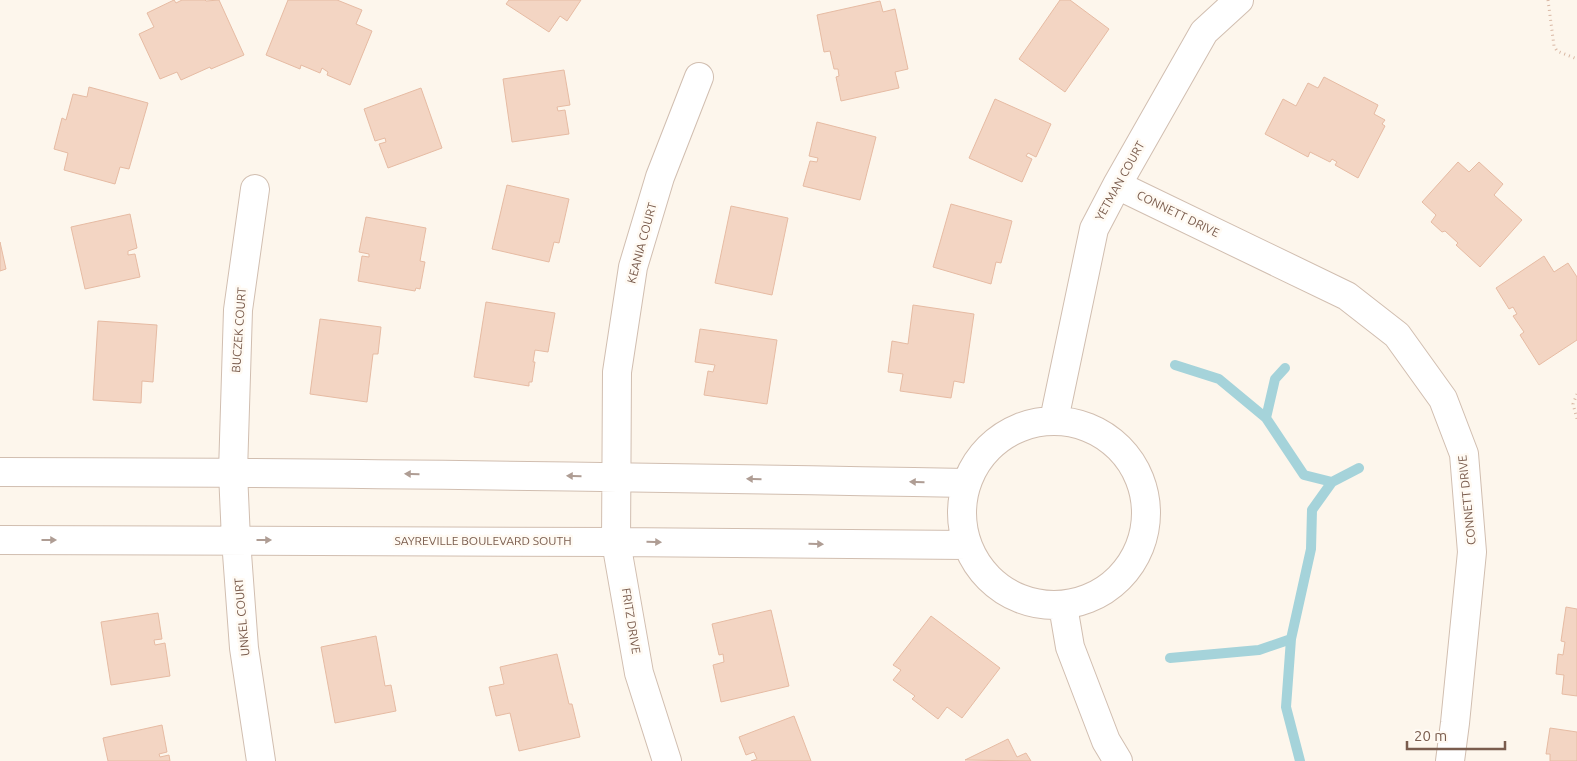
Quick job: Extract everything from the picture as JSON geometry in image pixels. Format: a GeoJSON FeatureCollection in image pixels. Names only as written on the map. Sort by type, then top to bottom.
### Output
{"type":"FeatureCollection","features":[{"type":"Feature","properties":{"kind":"street","name":"YETMAN COURT"},"geometry":{"type":"LineString","coordinates":[[1054,420],[1094,229],[1204,32],[1239,0]]}},
{"type":"Feature","properties":{"kind":"street","name":"KEANIA COURT"},"geometry":{"type":"LineString","coordinates":[[616,477],[617,372],[633,267],[660,176],[699,77]]}},
{"type":"Feature","properties":{"kind":"street","name":"CONNETT DRIVE"},"geometry":{"type":"LineString","coordinates":[[1117,185],[1347,296],[1397,335],[1443,398],[1464,454],[1472,552],[1450,761]]}},
{"type":"Feature","properties":{"kind":"street","name":"BUCZEK COURT"},"geometry":{"type":"LineString","coordinates":[[233,472],[238,310],[255,189]]}},
{"type":"Feature","properties":{"kind":"street"},"geometry":{"type":"LineString","coordinates":[[1054,420],[1089,427],[1122,450],[1142,484],[1147,508],[1144,536],[1124,575],[1091,598],[1063,606],[1028,603],[1005,593],[983,574],[967,545],[961,515],[966,483],[976,462],[996,440],[1019,426],[1054,420]]}},
{"type":"Feature","properties":{"kind":"street"},"geometry":{"type":"LineString","coordinates":[[0,472],[233,472],[966,483]]}},
{"type":"Feature","properties":{"kind":"street","name":"UNKEL COURT"},"geometry":{"type":"LineString","coordinates":[[233,472],[244,648],[261,761]]}},
{"type":"Feature","properties":{"kind":"street","name":"FRITZ DRIVE"},"geometry":{"type":"LineString","coordinates":[[616,477],[616,542],[639,673],[667,761]]}},
{"type":"Feature","properties":{"kind":"street","name":"SAYREVILLE BOULEVARD SOUTH"},"geometry":{"type":"LineString","coordinates":[[0,540],[967,545]]}},
{"type":"Feature","properties":{"kind":"street"},"geometry":{"type":"LineString","coordinates":[[1063,606],[1070,647],[1106,741],[1118,761]]}},
{"type":"Feature","properties":{"kind":"path"},"geometry":{"type":"LineString","coordinates":[[1548,0],[1554,46],[1557,51],[1577,59]]}},
{"type":"Feature","properties":{"kind":"path"},"geometry":{"type":"LineString","coordinates":[[1577,394],[1573,404],[1577,419]]}},
{"type":"Feature","properties":{"kind":"building"},"geometry":{"type":"Polygon","coordinates":[[[174,0],[176,3],[182,0],[219,0],[244,55],[181,80],[177,72],[160,79],[139,34],[154,27],[147,13],[174,0]]]}},
{"type":"Feature","properties":{"kind":"building"},"geometry":{"type":"Polygon","coordinates":[[[288,0],[337,0],[362,10],[356,24],[372,31],[350,85],[327,75],[328,72],[322,68],[320,73],[301,65],[300,69],[266,55],[288,0]]]}},
{"type":"Feature","properties":{"kind":"building"},"geometry":{"type":"Polygon","coordinates":[[[509,0],[581,0],[567,21],[560,16],[549,32],[506,4],[509,0]]]}},
{"type":"Feature","properties":{"kind":"building"},"geometry":{"type":"Polygon","coordinates":[[[1060,0],[1070,0],[1109,29],[1065,92],[1019,59],[1060,0]]]}},
{"type":"Feature","properties":{"kind":"building"},"geometry":{"type":"Polygon","coordinates":[[[880,1],[883,12],[895,9],[908,69],[895,72],[899,88],[841,101],[836,77],[839,76],[838,69],[834,69],[830,51],[824,52],[817,15],[880,1]]]}},
{"type":"Feature","properties":{"kind":"building"},"geometry":{"type":"Polygon","coordinates":[[[564,70],[570,105],[557,107],[558,111],[565,110],[569,134],[512,142],[503,79],[564,70]]]}},
{"type":"Feature","properties":{"kind":"building"},"geometry":{"type":"Polygon","coordinates":[[[1324,77],[1378,105],[1374,114],[1385,120],[1382,124],[1385,126],[1358,178],[1335,165],[1337,162],[1332,159],[1330,162],[1310,152],[1308,157],[1265,134],[1283,99],[1296,106],[1308,83],[1318,88],[1324,77]]]}},
{"type":"Feature","properties":{"kind":"building"},"geometry":{"type":"Polygon","coordinates":[[[89,87],[148,103],[129,169],[120,167],[115,184],[64,170],[68,153],[54,149],[62,118],[66,120],[73,94],[87,97],[89,87]]]}},
{"type":"Feature","properties":{"kind":"building"},"geometry":{"type":"Polygon","coordinates":[[[421,88],[442,148],[388,168],[379,144],[386,142],[385,138],[375,141],[364,109],[421,88]]]}},
{"type":"Feature","properties":{"kind":"building"},"geometry":{"type":"Polygon","coordinates":[[[995,99],[1051,124],[1036,157],[1028,153],[1026,156],[1032,159],[1022,182],[969,158],[995,99]]]}},
{"type":"Feature","properties":{"kind":"building"},"geometry":{"type":"Polygon","coordinates":[[[817,122],[876,137],[860,200],[803,186],[810,161],[817,162],[818,158],[809,156],[817,122]]]}},
{"type":"Feature","properties":{"kind":"building"},"geometry":{"type":"Polygon","coordinates":[[[1458,162],[1469,172],[1479,162],[1503,184],[1494,195],[1522,220],[1480,267],[1456,245],[1458,243],[1445,231],[1442,232],[1431,222],[1436,215],[1422,202],[1458,162]]]}},
{"type":"Feature","properties":{"kind":"building"},"geometry":{"type":"Polygon","coordinates":[[[507,185],[569,199],[559,243],[554,242],[549,262],[492,249],[507,185]]]}},
{"type":"Feature","properties":{"kind":"building"},"geometry":{"type":"Polygon","coordinates":[[[951,204],[1012,221],[1001,263],[996,262],[991,284],[933,267],[951,204]]]}},
{"type":"Feature","properties":{"kind":"building"},"geometry":{"type":"Polygon","coordinates":[[[731,206],[788,218],[772,295],[715,283],[731,206]]]}},
{"type":"Feature","properties":{"kind":"building"},"geometry":{"type":"Polygon","coordinates":[[[130,214],[137,248],[128,251],[128,255],[135,254],[140,277],[85,289],[71,227],[130,214]]]}},
{"type":"Feature","properties":{"kind":"building"},"geometry":{"type":"Polygon","coordinates":[[[366,217],[426,228],[420,261],[425,262],[420,289],[416,288],[415,291],[358,281],[362,256],[369,257],[369,254],[359,252],[366,217]]]}},
{"type":"Feature","properties":{"kind":"building"},"geometry":{"type":"Polygon","coordinates":[[[0,242],[6,269],[0,271],[0,242]]]}},
{"type":"Feature","properties":{"kind":"building"},"geometry":{"type":"Polygon","coordinates":[[[1544,256],[1554,272],[1568,263],[1577,277],[1577,340],[1539,365],[1520,335],[1524,332],[1513,316],[1517,314],[1513,307],[1509,309],[1496,288],[1544,256]]]}},
{"type":"Feature","properties":{"kind":"building"},"geometry":{"type":"Polygon","coordinates":[[[486,302],[555,313],[548,352],[535,350],[532,382],[529,382],[529,386],[474,377],[486,302]]]}},
{"type":"Feature","properties":{"kind":"building"},"geometry":{"type":"Polygon","coordinates":[[[913,305],[974,314],[964,383],[954,381],[951,398],[900,391],[903,374],[888,372],[892,341],[908,344],[913,305]]]}},
{"type":"Feature","properties":{"kind":"building"},"geometry":{"type":"Polygon","coordinates":[[[320,319],[381,327],[378,354],[373,354],[367,402],[310,394],[320,319]]]}},
{"type":"Feature","properties":{"kind":"building"},"geometry":{"type":"Polygon","coordinates":[[[98,321],[157,325],[153,382],[142,381],[141,403],[93,400],[98,321]]]}},
{"type":"Feature","properties":{"kind":"building"},"geometry":{"type":"Polygon","coordinates":[[[700,329],[777,340],[767,404],[704,395],[708,371],[713,372],[715,365],[695,362],[700,329]]]}},
{"type":"Feature","properties":{"kind":"building"},"geometry":{"type":"Polygon","coordinates":[[[1566,607],[1577,609],[1577,696],[1562,694],[1564,675],[1556,674],[1558,654],[1563,655],[1565,642],[1561,641],[1566,607]]]}},
{"type":"Feature","properties":{"kind":"building"},"geometry":{"type":"Polygon","coordinates":[[[771,610],[789,686],[721,702],[713,665],[724,662],[723,654],[719,655],[712,624],[771,610]]]}},
{"type":"Feature","properties":{"kind":"building"},"geometry":{"type":"Polygon","coordinates":[[[158,613],[162,639],[154,640],[155,645],[165,643],[170,676],[111,685],[101,622],[158,613]]]}},
{"type":"Feature","properties":{"kind":"building"},"geometry":{"type":"Polygon","coordinates":[[[931,616],[1000,668],[962,718],[947,707],[938,719],[912,699],[915,696],[893,680],[901,670],[893,665],[931,616]]]}},
{"type":"Feature","properties":{"kind":"building"},"geometry":{"type":"Polygon","coordinates":[[[376,636],[385,686],[391,685],[396,711],[335,723],[321,647],[376,636]]]}},
{"type":"Feature","properties":{"kind":"building"},"geometry":{"type":"Polygon","coordinates":[[[557,654],[569,704],[572,704],[580,737],[519,751],[510,713],[496,716],[489,687],[504,684],[500,667],[557,654]]]}},
{"type":"Feature","properties":{"kind":"building"},"geometry":{"type":"Polygon","coordinates":[[[794,716],[811,761],[751,761],[757,759],[754,752],[746,755],[739,737],[794,716]]]}},
{"type":"Feature","properties":{"kind":"building"},"geometry":{"type":"Polygon","coordinates":[[[162,725],[167,752],[159,754],[160,757],[169,755],[170,761],[108,761],[103,738],[162,725]]]}},
{"type":"Feature","properties":{"kind":"building"},"geometry":{"type":"Polygon","coordinates":[[[1550,728],[1577,732],[1577,761],[1550,761],[1550,754],[1546,754],[1550,728]]]}},
{"type":"Feature","properties":{"kind":"building"},"geometry":{"type":"Polygon","coordinates":[[[1008,739],[1017,757],[1026,753],[1031,761],[965,760],[1008,739]]]}},
{"type":"Feature","properties":{"kind":"waterway"},"geometry":{"type":"LineString","coordinates":[[1175,365],[1219,379],[1266,418],[1304,475],[1332,482],[1359,468]]}},
{"type":"Feature","properties":{"kind":"waterway"},"geometry":{"type":"LineString","coordinates":[[1266,418],[1275,379],[1285,368]]}},
{"type":"Feature","properties":{"kind":"waterway"},"geometry":{"type":"LineString","coordinates":[[1170,658],[1259,650],[1291,639],[1311,549],[1312,510],[1332,482]]}},
{"type":"Feature","properties":{"kind":"waterway"},"geometry":{"type":"LineString","coordinates":[[1291,639],[1286,707],[1300,761]]}}]}
